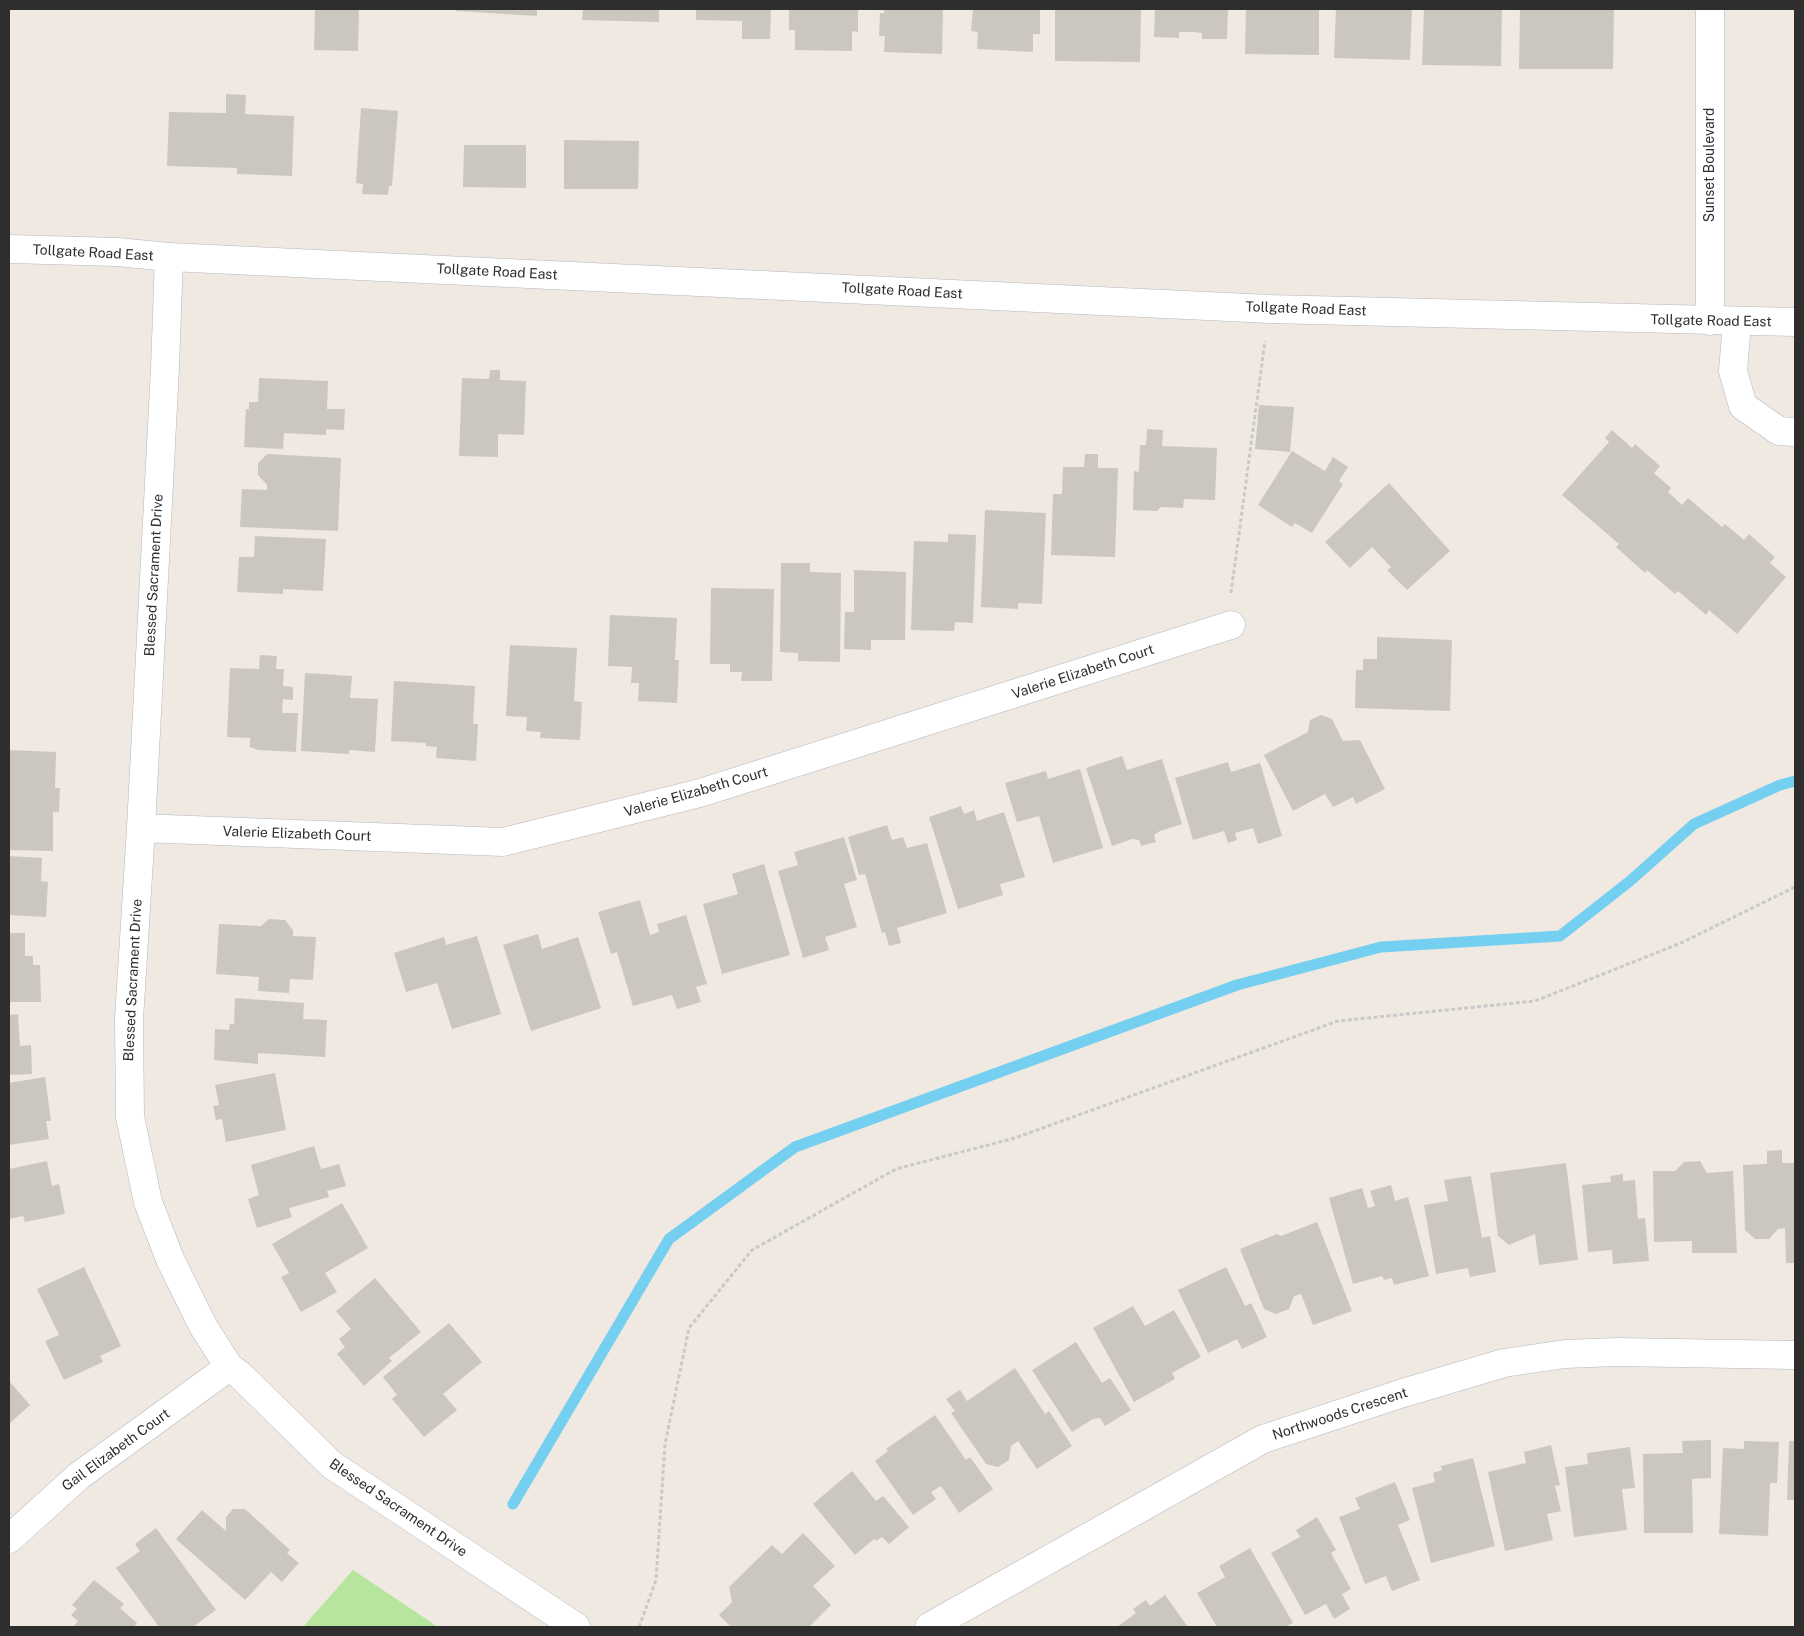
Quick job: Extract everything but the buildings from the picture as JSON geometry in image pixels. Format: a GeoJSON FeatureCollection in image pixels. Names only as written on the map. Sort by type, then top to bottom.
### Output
{"type":"FeatureCollection","features":[{"type":"Feature","properties":{"kind":"street","name":"Sunset Boulevard"},"geometry":{"type":"LineString","coordinates":[[1710,9],[1710,321]]}},
{"type":"Feature","properties":{"kind":"street","name":"Tollgate Road East"},"geometry":{"type":"LineString","coordinates":[[9,249],[117,252],[168,257],[1270,309],[1795,322]]}},
{"type":"Feature","properties":{"kind":"street","name":"Blessed Sacrament Drive"},"geometry":{"type":"LineString","coordinates":[[168,257],[165,368],[129,1019],[130,1117],[148,1202],[170,1259],[202,1326],[229,1367],[240,1375],[332,1465],[576,1627]]}},
{"type":"Feature","properties":{"kind":"street"},"geometry":{"type":"LineString","coordinates":[[1737,322],[1733,371],[1743,406],[1778,431],[1795,432]]}},
{"type":"Feature","properties":{"kind":"street","name":"Valerie Elizabeth Court"},"geometry":{"type":"LineString","coordinates":[[141,828],[503,842],[700,793],[1231,625]]}},
{"type":"Feature","properties":{"kind":"street","name":"Northwoods Crescent"},"geometry":{"type":"LineString","coordinates":[[929,1627],[1263,1440],[1403,1393],[1504,1363],[1565,1354],[1616,1352],[1795,1355]]}},
{"type":"Feature","properties":{"kind":"street","name":"Gail Elizabeth Court"},"geometry":{"type":"LineString","coordinates":[[9,1539],[41,1508],[80,1475],[229,1367]]}},
{"type":"Feature","properties":{"kind":"path"},"geometry":{"type":"LineString","coordinates":[[1231,625],[1230,583],[1270,309]]}},
{"type":"Feature","properties":{"kind":"path"},"geometry":{"type":"LineString","coordinates":[[639,1627],[656,1580],[665,1444],[689,1328],[752,1250],[896,1169],[1015,1138],[1338,1021],[1535,1001],[1681,942],[1795,887]]}},
{"type":"Feature","properties":{"kind":"green space"},"geometry":{"type":"Polygon","coordinates":[[[353,1570],[438,1627],[303,1627],[353,1570]]]}},
{"type":"Feature","properties":{"kind":"waterway"},"geometry":{"type":"LineString","coordinates":[[513,1504],[669,1239],[795,1147],[1237,985],[1381,947],[1560,936],[1630,881],[1694,824],[1780,785],[1795,781]]}}]}
